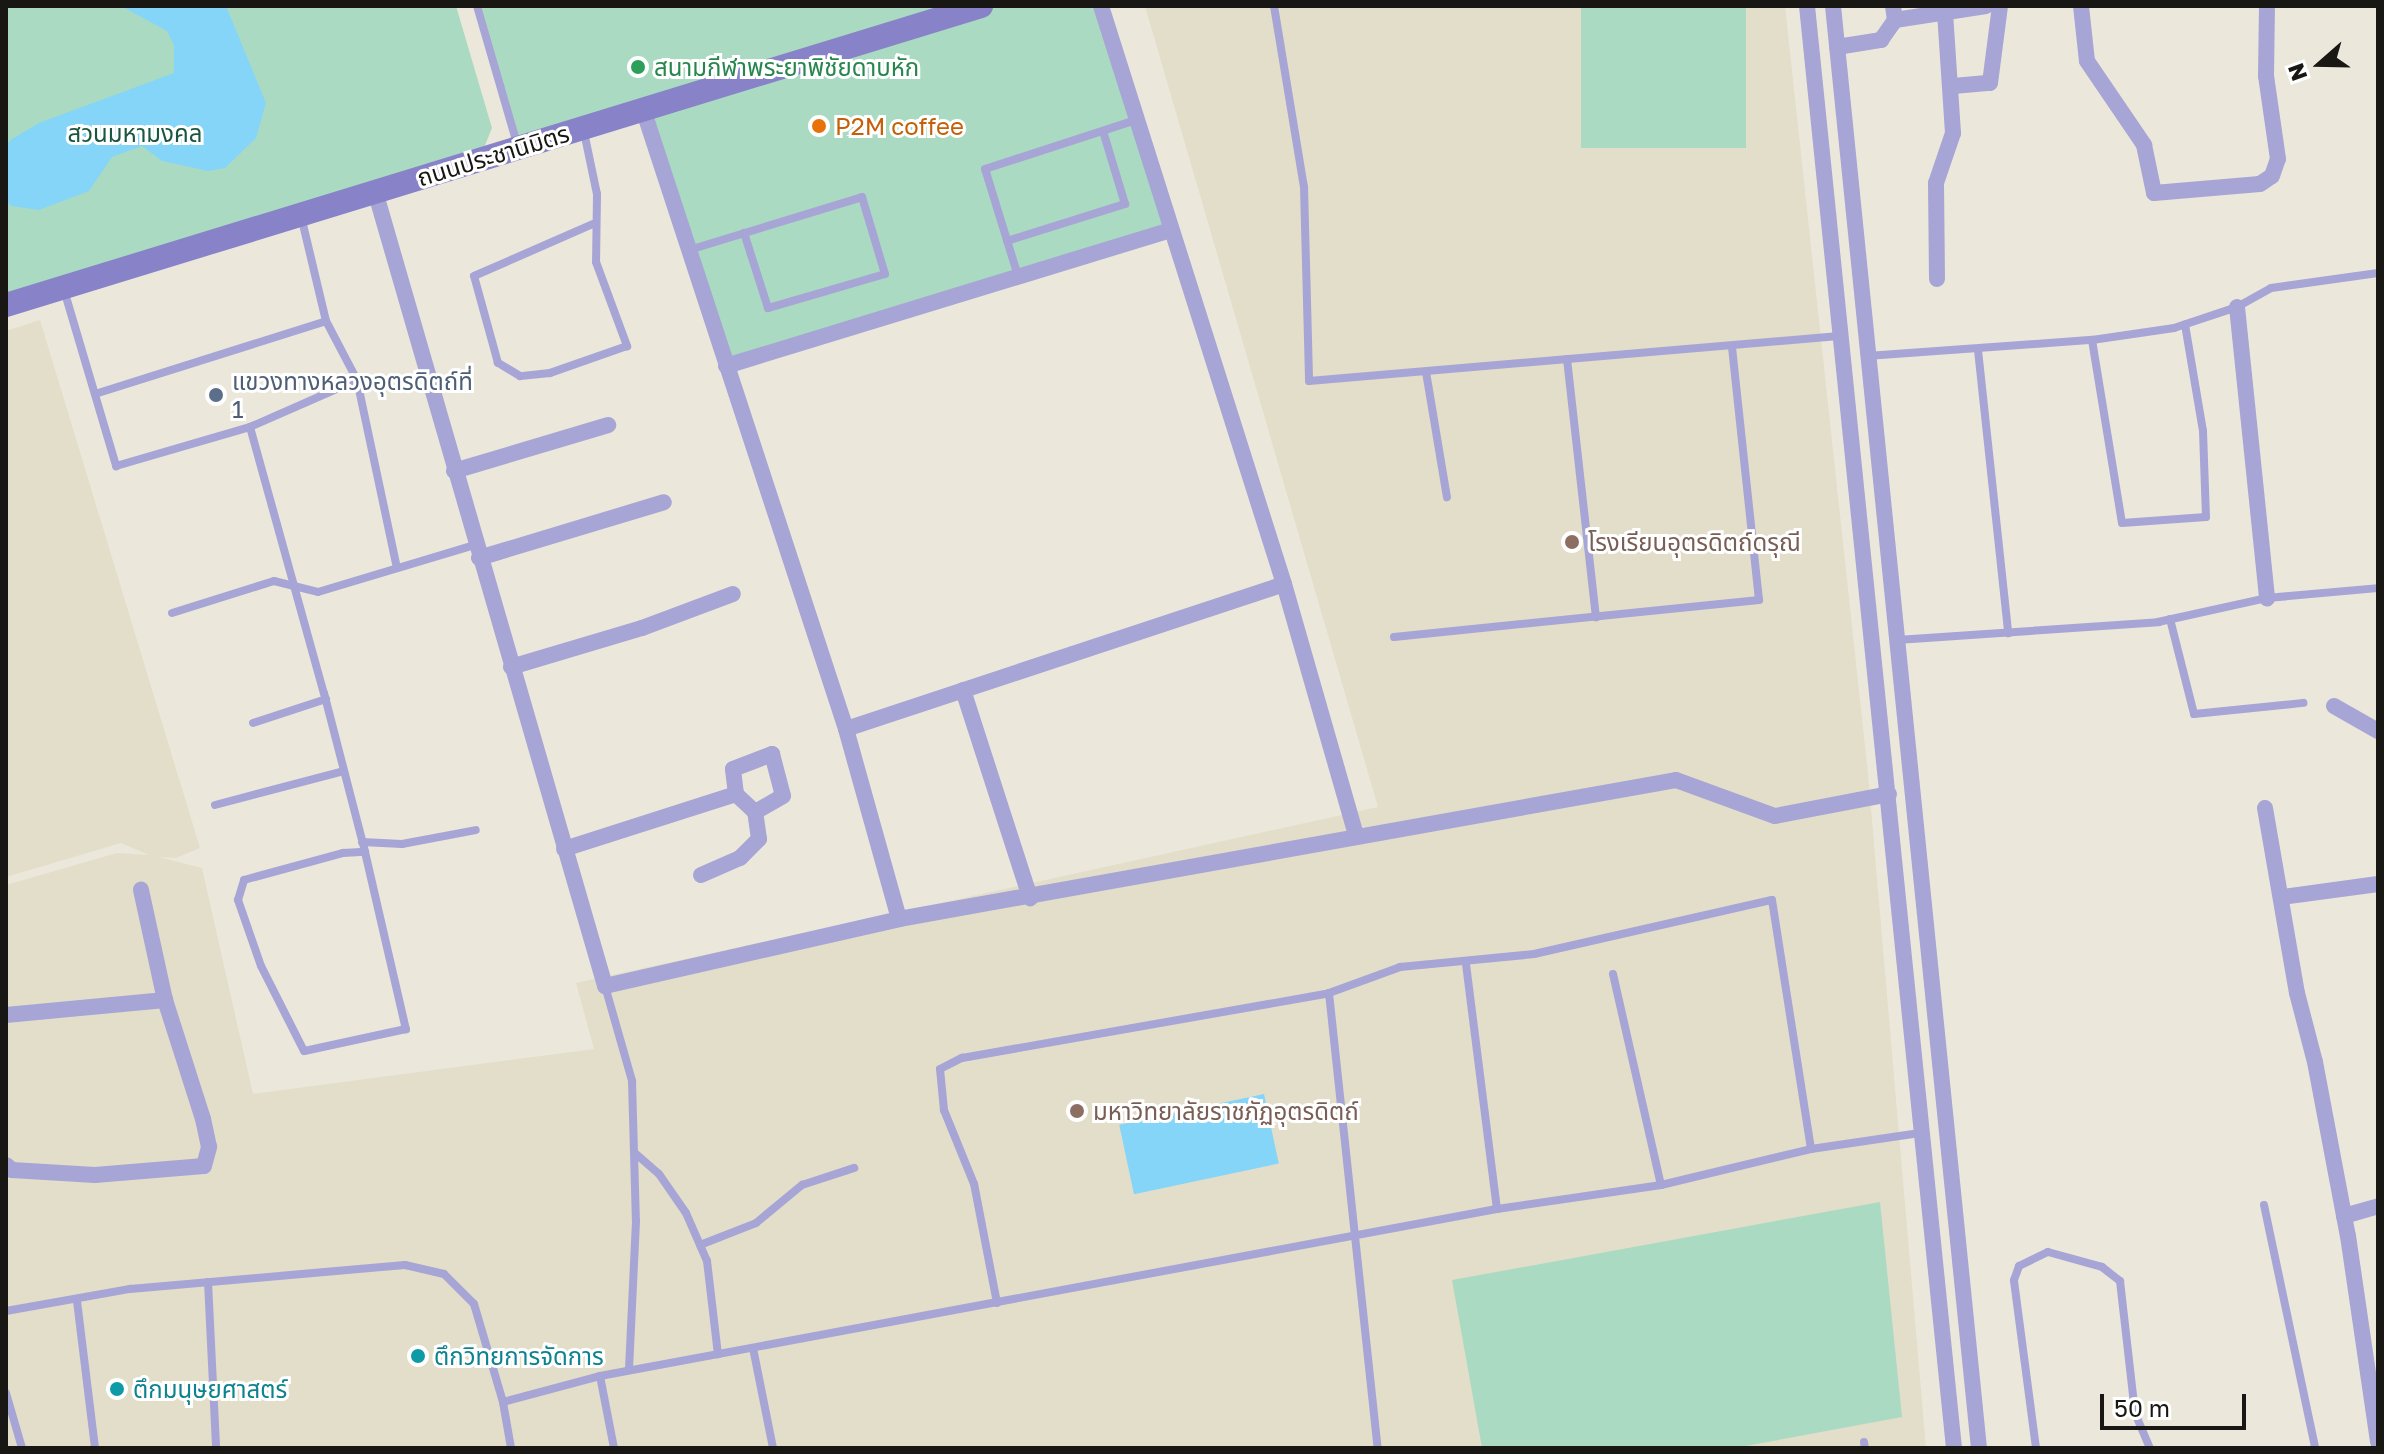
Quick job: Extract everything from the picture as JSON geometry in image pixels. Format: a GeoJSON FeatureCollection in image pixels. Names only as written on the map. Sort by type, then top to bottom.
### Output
{"type":"FeatureCollection","features":[{"type":"Feature","properties":{"kind":"main road","name":"ถนนประชานิมิตร"},"geometry":{"type":"LineString","coordinates":[[6,305],[981,6]]}},
{"type":"Feature","properties":{"kind":"street"},"geometry":{"type":"LineString","coordinates":[[1101,6],[1284,584],[1356,835]]}},
{"type":"Feature","properties":{"kind":"street"},"geometry":{"type":"LineString","coordinates":[[1807,6],[1889,794],[1930,1245],[1954,1448]]}},
{"type":"Feature","properties":{"kind":"street"},"geometry":{"type":"LineString","coordinates":[[1833,6],[1866,356],[1979,1448]]}},
{"type":"Feature","properties":{"kind":"street"},"geometry":{"type":"LineString","coordinates":[[1837,47],[1881,40],[1894,13],[1945,14],[1986,6]]}},
{"type":"Feature","properties":{"kind":"street"},"geometry":{"type":"LineString","coordinates":[[1953,86],[1990,83],[2000,6]]}},
{"type":"Feature","properties":{"kind":"street"},"geometry":{"type":"LineString","coordinates":[[2081,6],[2087,61],[2144,145],[2154,193],[2260,184],[2272,176],[2278,159],[2266,76],[2267,6]]}},
{"type":"Feature","properties":{"kind":"street"},"geometry":{"type":"LineString","coordinates":[[1937,279],[1936,183],[1953,133],[1953,86],[1945,14]]}},
{"type":"Feature","properties":{"kind":"street"},"geometry":{"type":"LineString","coordinates":[[643,109],[846,729],[899,919]]}},
{"type":"Feature","properties":{"kind":"street"},"geometry":{"type":"LineString","coordinates":[[375,191],[605,986],[899,919],[1197,870],[1356,835],[1676,780],[1775,816],[1889,794]]}},
{"type":"Feature","properties":{"kind":"street"},"geometry":{"type":"LineString","coordinates":[[726,366],[1170,230]]}},
{"type":"Feature","properties":{"kind":"street"},"geometry":{"type":"LineString","coordinates":[[2237,307],[2267,598]]}},
{"type":"Feature","properties":{"kind":"street"},"geometry":{"type":"LineString","coordinates":[[454,471],[608,425]]}},
{"type":"Feature","properties":{"kind":"street"},"geometry":{"type":"LineString","coordinates":[[477,552],[664,502]]}},
{"type":"Feature","properties":{"kind":"street"},"geometry":{"type":"LineString","coordinates":[[846,729],[1284,584]]}},
{"type":"Feature","properties":{"kind":"street"},"geometry":{"type":"LineString","coordinates":[[511,667],[733,594]]}},
{"type":"Feature","properties":{"kind":"street"},"geometry":{"type":"LineString","coordinates":[[963,690],[1030,898]]}},
{"type":"Feature","properties":{"kind":"street"},"geometry":{"type":"LineString","coordinates":[[2334,706],[2378,731]]}},
{"type":"Feature","properties":{"kind":"street"},"geometry":{"type":"LineString","coordinates":[[701,875],[753,849],[759,839],[755,812],[736,794],[733,769],[772,754],[783,796],[755,812]]}},
{"type":"Feature","properties":{"kind":"street"},"geometry":{"type":"LineString","coordinates":[[564,849],[736,794]]}},
{"type":"Feature","properties":{"kind":"street"},"geometry":{"type":"LineString","coordinates":[[2265,808],[2344,1216],[2378,1442]]}},
{"type":"Feature","properties":{"kind":"street"},"geometry":{"type":"LineString","coordinates":[[2282,897],[2378,884]]}},
{"type":"Feature","properties":{"kind":"street"},"geometry":{"type":"LineString","coordinates":[[6,1165],[12,1170],[95,1175],[204,1166],[209,1147],[203,1119],[165,1000],[141,890]]}},
{"type":"Feature","properties":{"kind":"street"},"geometry":{"type":"LineString","coordinates":[[6,1015],[165,1000]]}},
{"type":"Feature","properties":{"kind":"street"},"geometry":{"type":"LineString","coordinates":[[2344,1216],[2378,1206]]}},
{"type":"Feature","properties":{"kind":"street"},"geometry":{"type":"LineString","coordinates":[[1930,1245],[1956,1243]]}},
{"type":"Feature","properties":{"kind":"lane"},"geometry":{"type":"LineString","coordinates":[[477,6],[518,147]]}},
{"type":"Feature","properties":{"kind":"lane"},"geometry":{"type":"LineString","coordinates":[[1274,6],[1304,187],[1309,381],[1732,348],[1839,336]]}},
{"type":"Feature","properties":{"kind":"lane"},"geometry":{"type":"LineString","coordinates":[[1018,277],[985,169],[1136,120]]}},
{"type":"Feature","properties":{"kind":"lane"},"geometry":{"type":"LineString","coordinates":[[582,128],[597,194],[593,224],[596,262],[627,346],[550,373],[520,376],[498,363],[474,276],[593,224]]}},
{"type":"Feature","properties":{"kind":"lane"},"geometry":{"type":"LineString","coordinates":[[1007,241],[1125,204],[1103,131]]}},
{"type":"Feature","properties":{"kind":"lane"},"geometry":{"type":"LineString","coordinates":[[689,250],[744,233],[862,197],[885,274],[768,308],[744,233]]}},
{"type":"Feature","properties":{"kind":"lane"},"geometry":{"type":"LineString","coordinates":[[301,216],[326,321],[357,380],[397,568]]}},
{"type":"Feature","properties":{"kind":"lane"},"geometry":{"type":"LineString","coordinates":[[1866,356],[2092,340],[2185,325],[2237,307],[2271,288],[2378,273]]}},
{"type":"Feature","properties":{"kind":"lane"},"geometry":{"type":"LineString","coordinates":[[64,288],[116,466],[250,427],[357,380]]}},
{"type":"Feature","properties":{"kind":"lane"},"geometry":{"type":"LineString","coordinates":[[95,394],[326,321]]}},
{"type":"Feature","properties":{"kind":"lane"},"geometry":{"type":"LineString","coordinates":[[2092,340],[2122,523],[2206,517],[2203,431],[2185,325]]}},
{"type":"Feature","properties":{"kind":"lane"},"geometry":{"type":"LineString","coordinates":[[1394,637],[1759,600],[1732,348]]}},
{"type":"Feature","properties":{"kind":"lane"},"geometry":{"type":"LineString","coordinates":[[1978,350],[2008,633]]}},
{"type":"Feature","properties":{"kind":"lane"},"geometry":{"type":"LineString","coordinates":[[1567,359],[1596,617]]}},
{"type":"Feature","properties":{"kind":"lane"},"geometry":{"type":"LineString","coordinates":[[1426,372],[1447,497]]}},
{"type":"Feature","properties":{"kind":"lane"},"geometry":{"type":"LineString","coordinates":[[250,427],[326,699],[365,852],[406,1029],[304,1051],[261,966],[238,900],[244,880],[343,853],[365,852]]}},
{"type":"Feature","properties":{"kind":"lane"},"geometry":{"type":"LineString","coordinates":[[172,613],[274,581],[318,592],[397,568],[477,552]]}},
{"type":"Feature","properties":{"kind":"lane"},"geometry":{"type":"LineString","coordinates":[[1896,640],[2170,619],[2267,598],[2378,588]]}},
{"type":"Feature","properties":{"kind":"lane"},"geometry":{"type":"LineString","coordinates":[[2170,619],[2194,714],[2303,703]]}},
{"type":"Feature","properties":{"kind":"lane"},"geometry":{"type":"LineString","coordinates":[[253,723],[326,699]]}},
{"type":"Feature","properties":{"kind":"lane"},"geometry":{"type":"LineString","coordinates":[[215,805],[344,771]]}},
{"type":"Feature","properties":{"kind":"lane"},"geometry":{"type":"LineString","coordinates":[[362,842],[402,844],[476,830]]}},
{"type":"Feature","properties":{"kind":"lane"},"geometry":{"type":"LineString","coordinates":[[997,1303],[974,1184],[944,1110],[940,1069],[962,1058],[1329,993],[1400,967],[1466,964],[1534,954],[1772,900],[1811,1149]]}},
{"type":"Feature","properties":{"kind":"lane"},"geometry":{"type":"LineString","coordinates":[[1466,964],[1497,1209]]}},
{"type":"Feature","properties":{"kind":"lane"},"geometry":{"type":"LineString","coordinates":[[1613,974],[1661,1185]]}},
{"type":"Feature","properties":{"kind":"lane"},"geometry":{"type":"LineString","coordinates":[[605,986],[628,1057],[636,1154],[629,1370]]}},
{"type":"Feature","properties":{"kind":"lane"},"geometry":{"type":"LineString","coordinates":[[1329,993],[1378,1448]]}},
{"type":"Feature","properties":{"kind":"lane"},"geometry":{"type":"LineString","coordinates":[[503,1402],[629,1370],[1497,1209],[1661,1185],[1811,1149],[1920,1133]]}},
{"type":"Feature","properties":{"kind":"lane"},"geometry":{"type":"LineString","coordinates":[[636,1154],[677,1200],[707,1261],[718,1354]]}},
{"type":"Feature","properties":{"kind":"lane"},"geometry":{"type":"LineString","coordinates":[[700,1245],[756,1223],[802,1185],[854,1168]]}},
{"type":"Feature","properties":{"kind":"lane"},"geometry":{"type":"LineString","coordinates":[[2264,1205],[2315,1448]]}},
{"type":"Feature","properties":{"kind":"lane"},"geometry":{"type":"LineString","coordinates":[[2036,1448],[2014,1280],[2019,1266],[2048,1252],[2102,1267],[2120,1281],[2135,1413],[2150,1448]]}},
{"type":"Feature","properties":{"kind":"lane"},"geometry":{"type":"LineString","coordinates":[[6,1311],[77,1301],[130,1289],[405,1265],[444,1274],[474,1304],[503,1402],[511,1448]]}},
{"type":"Feature","properties":{"kind":"lane"},"geometry":{"type":"LineString","coordinates":[[208,1282],[216,1448]]}},
{"type":"Feature","properties":{"kind":"lane"},"geometry":{"type":"LineString","coordinates":[[77,1301],[95,1448]]}},
{"type":"Feature","properties":{"kind":"lane"},"geometry":{"type":"LineString","coordinates":[[753,1348],[773,1448]]}},
{"type":"Feature","properties":{"kind":"lane"},"geometry":{"type":"LineString","coordinates":[[600,1376],[614,1448]]}},
{"type":"Feature","properties":{"kind":"lane"},"geometry":{"type":"LineString","coordinates":[[6,1393],[22,1448]]}},
{"type":"Feature","properties":{"kind":"lane"},"geometry":{"type":"LineString","coordinates":[[2364,1448],[2378,1442]]}},
{"type":"Feature","properties":{"kind":"shaded area","name":"มหาวิทยาลัยราชภัฏอุตรดิตถ์"},"geometry":{"type":"Polygon","coordinates":[[[1145,6],[1785,6],[1868,774],[1926,1448],[6,1448],[6,885],[117,853],[149,855],[121,843],[6,877],[6,331],[40,320],[200,848],[176,858],[159,857],[202,868],[253,1094],[594,1049],[576,983],[1378,807],[1145,6]]]}},
{"type":"Feature","properties":{"kind":"green space","name":"สวนมหามงคล"},"geometry":{"type":"Polygon","coordinates":[[[6,6],[456,6],[492,128],[479,160],[6,305],[6,6]]]}},
{"type":"Feature","properties":{"kind":"green space"},"geometry":{"type":"Polygon","coordinates":[[[477,6],[1101,6],[1170,230],[726,366],[643,110],[518,147],[477,6]]]}},
{"type":"Feature","properties":{"kind":"green space"},"geometry":{"type":"Polygon","coordinates":[[[1581,6],[1746,6],[1746,148],[1581,148],[1581,6]]]}},
{"type":"Feature","properties":{"kind":"green space"},"geometry":{"type":"Polygon","coordinates":[[[1880,1202],[1902,1417],[1735,1448],[1482,1448],[1452,1280],[1880,1202]]]}},
{"type":"Feature","properties":{"kind":"water"},"geometry":{"type":"Polygon","coordinates":[[[121,6],[226,6],[266,103],[256,138],[225,168],[208,171],[162,161],[142,146],[112,157],[89,191],[39,210],[11,206],[6,200],[6,145],[12,139],[39,123],[174,73],[174,45],[167,31],[121,6]]]}},
{"type":"Feature","properties":{"kind":"water"},"geometry":{"type":"Polygon","coordinates":[[[1264,1094],[1279,1163],[1134,1194],[1119,1125],[1264,1094]]]}},
{"type":"Feature","properties":{"kind":"place","name":"สนามกีฬาพระยาพิชัยดาบหัก"},"geometry":{"type":"Point","coordinates":[638,67]}},
{"type":"Feature","properties":{"kind":"place","name":"P2M coffee"},"geometry":{"type":"Point","coordinates":[819,126]}},
{"type":"Feature","properties":{"kind":"place","name":"แขวงทางหลวงอุตรดิตถ์ที่ 1"},"geometry":{"type":"Point","coordinates":[216,395]}},
{"type":"Feature","properties":{"kind":"place","name":"โรงเรียนอุตรดิตถ์ดรุณี"},"geometry":{"type":"Point","coordinates":[1572,542]}},
{"type":"Feature","properties":{"kind":"place","name":"มหาวิทยาลัยราชภัฏอุตรดิตถ์"},"geometry":{"type":"Point","coordinates":[1077,1111]}},
{"type":"Feature","properties":{"kind":"place","name":"ตึกวิทยการจัดการ"},"geometry":{"type":"Point","coordinates":[418,1356]}},
{"type":"Feature","properties":{"kind":"place","name":"ตึกมนุษยศาสตร์"},"geometry":{"type":"Point","coordinates":[117,1389]}}]}
